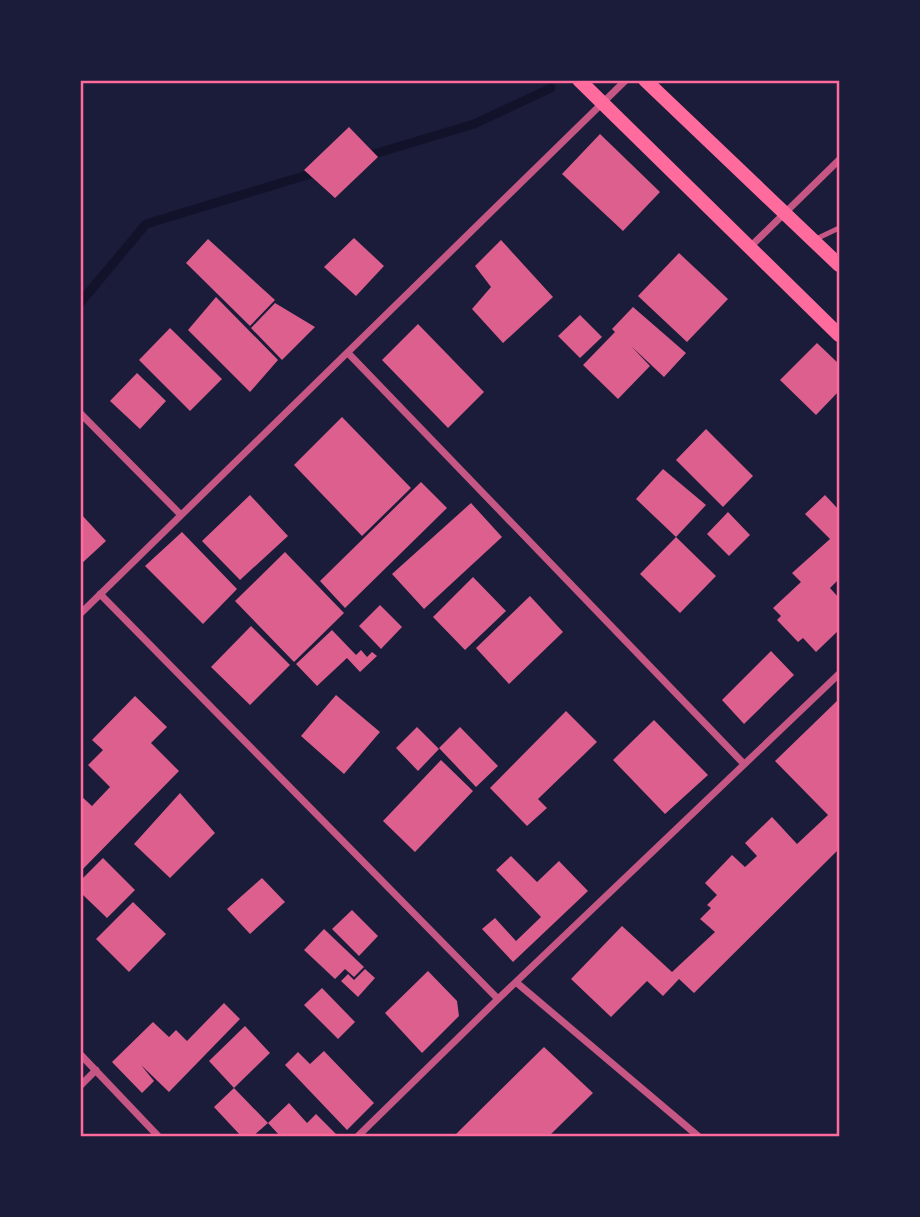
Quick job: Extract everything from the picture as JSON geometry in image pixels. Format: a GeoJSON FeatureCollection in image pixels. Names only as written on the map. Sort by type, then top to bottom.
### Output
{"type":"FeatureCollection","features":[{"type":"Feature","properties":{"kind":"main road"},"geometry":{"type":"LineString","coordinates":[[579,80],[839,335]]}},
{"type":"Feature","properties":{"kind":"main road"},"geometry":{"type":"LineString","coordinates":[[645,80],[839,265]]}},
{"type":"Feature","properties":{"kind":"street"},"geometry":{"type":"LineString","coordinates":[[80,614],[626,80]]}},
{"type":"Feature","properties":{"kind":"street"},"geometry":{"type":"LineString","coordinates":[[749,247],[839,160]]}},
{"type":"Feature","properties":{"kind":"street"},"geometry":{"type":"LineString","coordinates":[[348,353],[744,765]]}},
{"type":"Feature","properties":{"kind":"street"},"geometry":{"type":"LineString","coordinates":[[80,413],[181,515]]}},
{"type":"Feature","properties":{"kind":"street"},"geometry":{"type":"LineString","coordinates":[[100,594],[498,999]]}},
{"type":"Feature","properties":{"kind":"street"},"geometry":{"type":"LineString","coordinates":[[359,1136],[498,999],[839,674]]}},
{"type":"Feature","properties":{"kind":"street"},"geometry":{"type":"LineString","coordinates":[[517,983],[698,1136]]}},
{"type":"Feature","properties":{"kind":"street"},"geometry":{"type":"LineString","coordinates":[[80,1055],[158,1136]]}},
{"type":"Feature","properties":{"kind":"street"},"geometry":{"type":"LineString","coordinates":[[80,1086],[96,1070]]}},
{"type":"Feature","properties":{"kind":"lane"},"geometry":{"type":"LineString","coordinates":[[814,240],[839,228]]}},
{"type":"Feature","properties":{"kind":"building"},"geometry":{"type":"Polygon","coordinates":[[[349,127],[378,157],[335,198],[304,170],[349,127]]]}},
{"type":"Feature","properties":{"kind":"building"},"geometry":{"type":"Polygon","coordinates":[[[600,134],[660,192],[623,231],[562,174],[600,134]]]}},
{"type":"Feature","properties":{"kind":"building"},"geometry":{"type":"Polygon","coordinates":[[[354,238],[384,266],[356,296],[324,267],[354,238]]]}},
{"type":"Feature","properties":{"kind":"building"},"geometry":{"type":"Polygon","coordinates":[[[208,239],[275,300],[250,326],[186,263],[208,239]]]}},
{"type":"Feature","properties":{"kind":"building"},"geometry":{"type":"Polygon","coordinates":[[[501,240],[553,297],[503,343],[472,309],[491,287],[475,266],[501,240]]]}},
{"type":"Feature","properties":{"kind":"building"},"geometry":{"type":"Polygon","coordinates":[[[679,253],[728,299],[687,342],[638,296],[679,253]]]}},
{"type":"Feature","properties":{"kind":"building"},"geometry":{"type":"Polygon","coordinates":[[[216,297],[278,360],[250,392],[188,330],[216,297]]]}},
{"type":"Feature","properties":{"kind":"building"},"geometry":{"type":"Polygon","coordinates":[[[275,303],[315,327],[282,360],[251,328],[275,303]]]}},
{"type":"Feature","properties":{"kind":"building"},"geometry":{"type":"Polygon","coordinates":[[[633,307],[686,353],[664,377],[631,346],[650,366],[618,399],[583,365],[615,332],[612,329],[633,307]]]}},
{"type":"Feature","properties":{"kind":"building"},"geometry":{"type":"Polygon","coordinates":[[[580,315],[602,337],[580,358],[558,336],[580,315]]]}},
{"type":"Feature","properties":{"kind":"building"},"geometry":{"type":"Polygon","coordinates":[[[418,324],[484,392],[448,428],[382,360],[418,324]]]}},
{"type":"Feature","properties":{"kind":"building"},"geometry":{"type":"Polygon","coordinates":[[[170,328],[222,379],[190,411],[139,360],[170,328]]]}},
{"type":"Feature","properties":{"kind":"building"},"geometry":{"type":"Polygon","coordinates":[[[817,343],[839,364],[839,391],[816,415],[780,380],[817,343]]]}},
{"type":"Feature","properties":{"kind":"building"},"geometry":{"type":"Polygon","coordinates":[[[137,373],[166,401],[140,429],[110,401],[137,373]]]}},
{"type":"Feature","properties":{"kind":"building"},"geometry":{"type":"Polygon","coordinates":[[[342,417],[411,488],[362,536],[294,465],[342,417]]]}},
{"type":"Feature","properties":{"kind":"building"},"geometry":{"type":"Polygon","coordinates":[[[706,429],[753,476],[723,507],[676,460],[706,429]]]}},
{"type":"Feature","properties":{"kind":"building"},"geometry":{"type":"Polygon","coordinates":[[[663,469],[706,505],[676,537],[636,499],[663,469]]]}},
{"type":"Feature","properties":{"kind":"building"},"geometry":{"type":"Polygon","coordinates":[[[421,482],[447,508],[345,608],[320,581],[421,482]]]}},
{"type":"Feature","properties":{"kind":"building"},"geometry":{"type":"Polygon","coordinates":[[[250,495],[288,536],[240,580],[202,541],[250,495]]]}},
{"type":"Feature","properties":{"kind":"building"},"geometry":{"type":"Polygon","coordinates":[[[825,495],[839,510],[839,579],[830,588],[839,598],[839,630],[816,652],[803,638],[798,642],[777,620],[781,616],[773,608],[801,582],[792,573],[830,539],[805,514],[825,495]]]}},
{"type":"Feature","properties":{"kind":"building"},"geometry":{"type":"Polygon","coordinates":[[[471,503],[502,537],[424,609],[392,574],[471,503]]]}},
{"type":"Feature","properties":{"kind":"building"},"geometry":{"type":"Polygon","coordinates":[[[728,512],[750,535],[729,556],[707,534],[728,512]]]}},
{"type":"Feature","properties":{"kind":"building"},"geometry":{"type":"Polygon","coordinates":[[[80,513],[106,541],[80,565],[80,513]]]}},
{"type":"Feature","properties":{"kind":"building"},"geometry":{"type":"Polygon","coordinates":[[[182,532],[237,589],[203,624],[145,566],[182,532]]]}},
{"type":"Feature","properties":{"kind":"building"},"geometry":{"type":"Polygon","coordinates":[[[676,537],[716,576],[680,613],[640,574],[676,537]]]}},
{"type":"Feature","properties":{"kind":"building"},"geometry":{"type":"Polygon","coordinates":[[[285,552],[344,613],[294,662],[235,601],[285,552]]]}},
{"type":"Feature","properties":{"kind":"building"},"geometry":{"type":"Polygon","coordinates":[[[473,577],[506,611],[465,650],[433,617],[473,577]]]}},
{"type":"Feature","properties":{"kind":"building"},"geometry":{"type":"Polygon","coordinates":[[[530,596],[563,632],[509,684],[476,648],[530,596]]]}},
{"type":"Feature","properties":{"kind":"building"},"geometry":{"type":"Polygon","coordinates":[[[380,605],[402,627],[381,649],[359,626],[380,605]]]}},
{"type":"Feature","properties":{"kind":"building"},"geometry":{"type":"Polygon","coordinates":[[[251,626],[290,665],[250,705],[211,667],[251,626]]]}},
{"type":"Feature","properties":{"kind":"building"},"geometry":{"type":"Polygon","coordinates":[[[332,630],[356,655],[361,650],[367,657],[372,652],[377,656],[360,672],[347,658],[317,686],[296,664],[332,630]]]}},
{"type":"Feature","properties":{"kind":"building"},"geometry":{"type":"Polygon","coordinates":[[[771,651],[794,675],[744,724],[722,700],[771,651]]]}},
{"type":"Feature","properties":{"kind":"building"},"geometry":{"type":"Polygon","coordinates":[[[336,695],[380,732],[344,774],[301,736],[336,695]]]}},
{"type":"Feature","properties":{"kind":"building"},"geometry":{"type":"Polygon","coordinates":[[[135,696],[167,727],[151,743],[179,771],[80,872],[80,795],[92,806],[110,787],[88,765],[103,750],[92,740],[135,696]]]}},
{"type":"Feature","properties":{"kind":"building"},"geometry":{"type":"Polygon","coordinates":[[[839,699],[839,849],[694,993],[679,979],[663,996],[647,981],[611,1017],[571,979],[622,926],[672,972],[715,932],[700,919],[711,908],[707,905],[717,895],[705,883],[732,855],[745,867],[757,856],[745,843],[772,817],[797,844],[828,815],[775,761],[839,699]]]}},
{"type":"Feature","properties":{"kind":"building"},"geometry":{"type":"Polygon","coordinates":[[[566,711],[597,742],[538,799],[547,808],[527,826],[490,788],[566,711]]]}},
{"type":"Feature","properties":{"kind":"building"},"geometry":{"type":"Polygon","coordinates":[[[654,720],[708,775],[665,814],[613,760],[654,720]]]}},
{"type":"Feature","properties":{"kind":"building"},"geometry":{"type":"Polygon","coordinates":[[[417,727],[439,749],[418,771],[396,748],[417,727]]]}},
{"type":"Feature","properties":{"kind":"building"},"geometry":{"type":"Polygon","coordinates":[[[460,727],[498,766],[476,787],[439,748],[460,727]]]}},
{"type":"Feature","properties":{"kind":"building"},"geometry":{"type":"Polygon","coordinates":[[[441,760],[473,791],[415,852],[383,821],[441,760]]]}},
{"type":"Feature","properties":{"kind":"building"},"geometry":{"type":"Polygon","coordinates":[[[180,793],[215,833],[170,878],[134,844],[180,793]]]}},
{"type":"Feature","properties":{"kind":"building"},"geometry":{"type":"Polygon","coordinates":[[[511,856],[537,882],[559,861],[588,891],[513,962],[482,929],[495,918],[516,941],[541,917],[496,870],[511,856]]]}},
{"type":"Feature","properties":{"kind":"building"},"geometry":{"type":"Polygon","coordinates":[[[103,858],[135,890],[107,918],[83,895],[80,898],[80,881],[103,858]]]}},
{"type":"Feature","properties":{"kind":"building"},"geometry":{"type":"Polygon","coordinates":[[[262,878],[285,902],[250,934],[227,909],[262,878]]]}},
{"type":"Feature","properties":{"kind":"building"},"geometry":{"type":"Polygon","coordinates":[[[133,902],[166,934],[129,972],[96,939],[133,902]]]}},
{"type":"Feature","properties":{"kind":"building"},"geometry":{"type":"Polygon","coordinates":[[[352,910],[378,936],[359,956],[332,929],[352,910]]]}},
{"type":"Feature","properties":{"kind":"building"},"geometry":{"type":"Polygon","coordinates":[[[324,929],[364,967],[354,977],[345,969],[335,979],[304,950],[324,929]]]}},
{"type":"Feature","properties":{"kind":"building"},"geometry":{"type":"Polygon","coordinates":[[[365,969],[375,978],[358,997],[341,981],[348,974],[354,980],[365,969]]]}},
{"type":"Feature","properties":{"kind":"building"},"geometry":{"type":"Polygon","coordinates":[[[428,971],[457,1001],[459,1016],[422,1053],[385,1013],[428,971]]]}},
{"type":"Feature","properties":{"kind":"building"},"geometry":{"type":"Polygon","coordinates":[[[322,988],[355,1022],[338,1039],[304,1005],[322,988]]]}},
{"type":"Feature","properties":{"kind":"building"},"geometry":{"type":"Polygon","coordinates":[[[224,1003],[240,1019],[169,1092],[141,1065],[154,1081],[142,1093],[112,1062],[153,1022],[169,1037],[176,1030],[187,1041],[224,1003]]]}},
{"type":"Feature","properties":{"kind":"building"},"geometry":{"type":"Polygon","coordinates":[[[245,1026],[270,1053],[234,1088],[209,1061],[245,1026]]]}},
{"type":"Feature","properties":{"kind":"building"},"geometry":{"type":"Polygon","coordinates":[[[544,1047],[593,1093],[549,1136],[454,1136],[544,1047]]]}},
{"type":"Feature","properties":{"kind":"building"},"geometry":{"type":"Polygon","coordinates":[[[324,1051],[374,1103],[347,1130],[285,1065],[298,1052],[310,1064],[324,1051]]]}},
{"type":"Feature","properties":{"kind":"building"},"geometry":{"type":"Polygon","coordinates":[[[234,1088],[268,1123],[253,1136],[241,1136],[214,1107],[234,1088]]]}},
{"type":"Feature","properties":{"kind":"building"},"geometry":{"type":"Polygon","coordinates":[[[289,1103],[307,1123],[316,1114],[338,1136],[280,1136],[268,1123],[289,1103]]]}},
{"type":"Feature","properties":{"kind":"waterway"},"geometry":{"type":"LineString","coordinates":[[364,157],[474,124],[551,88]]}},
{"type":"Feature","properties":{"kind":"waterway"},"geometry":{"type":"LineString","coordinates":[[80,303],[146,224],[317,172]]}}]}
